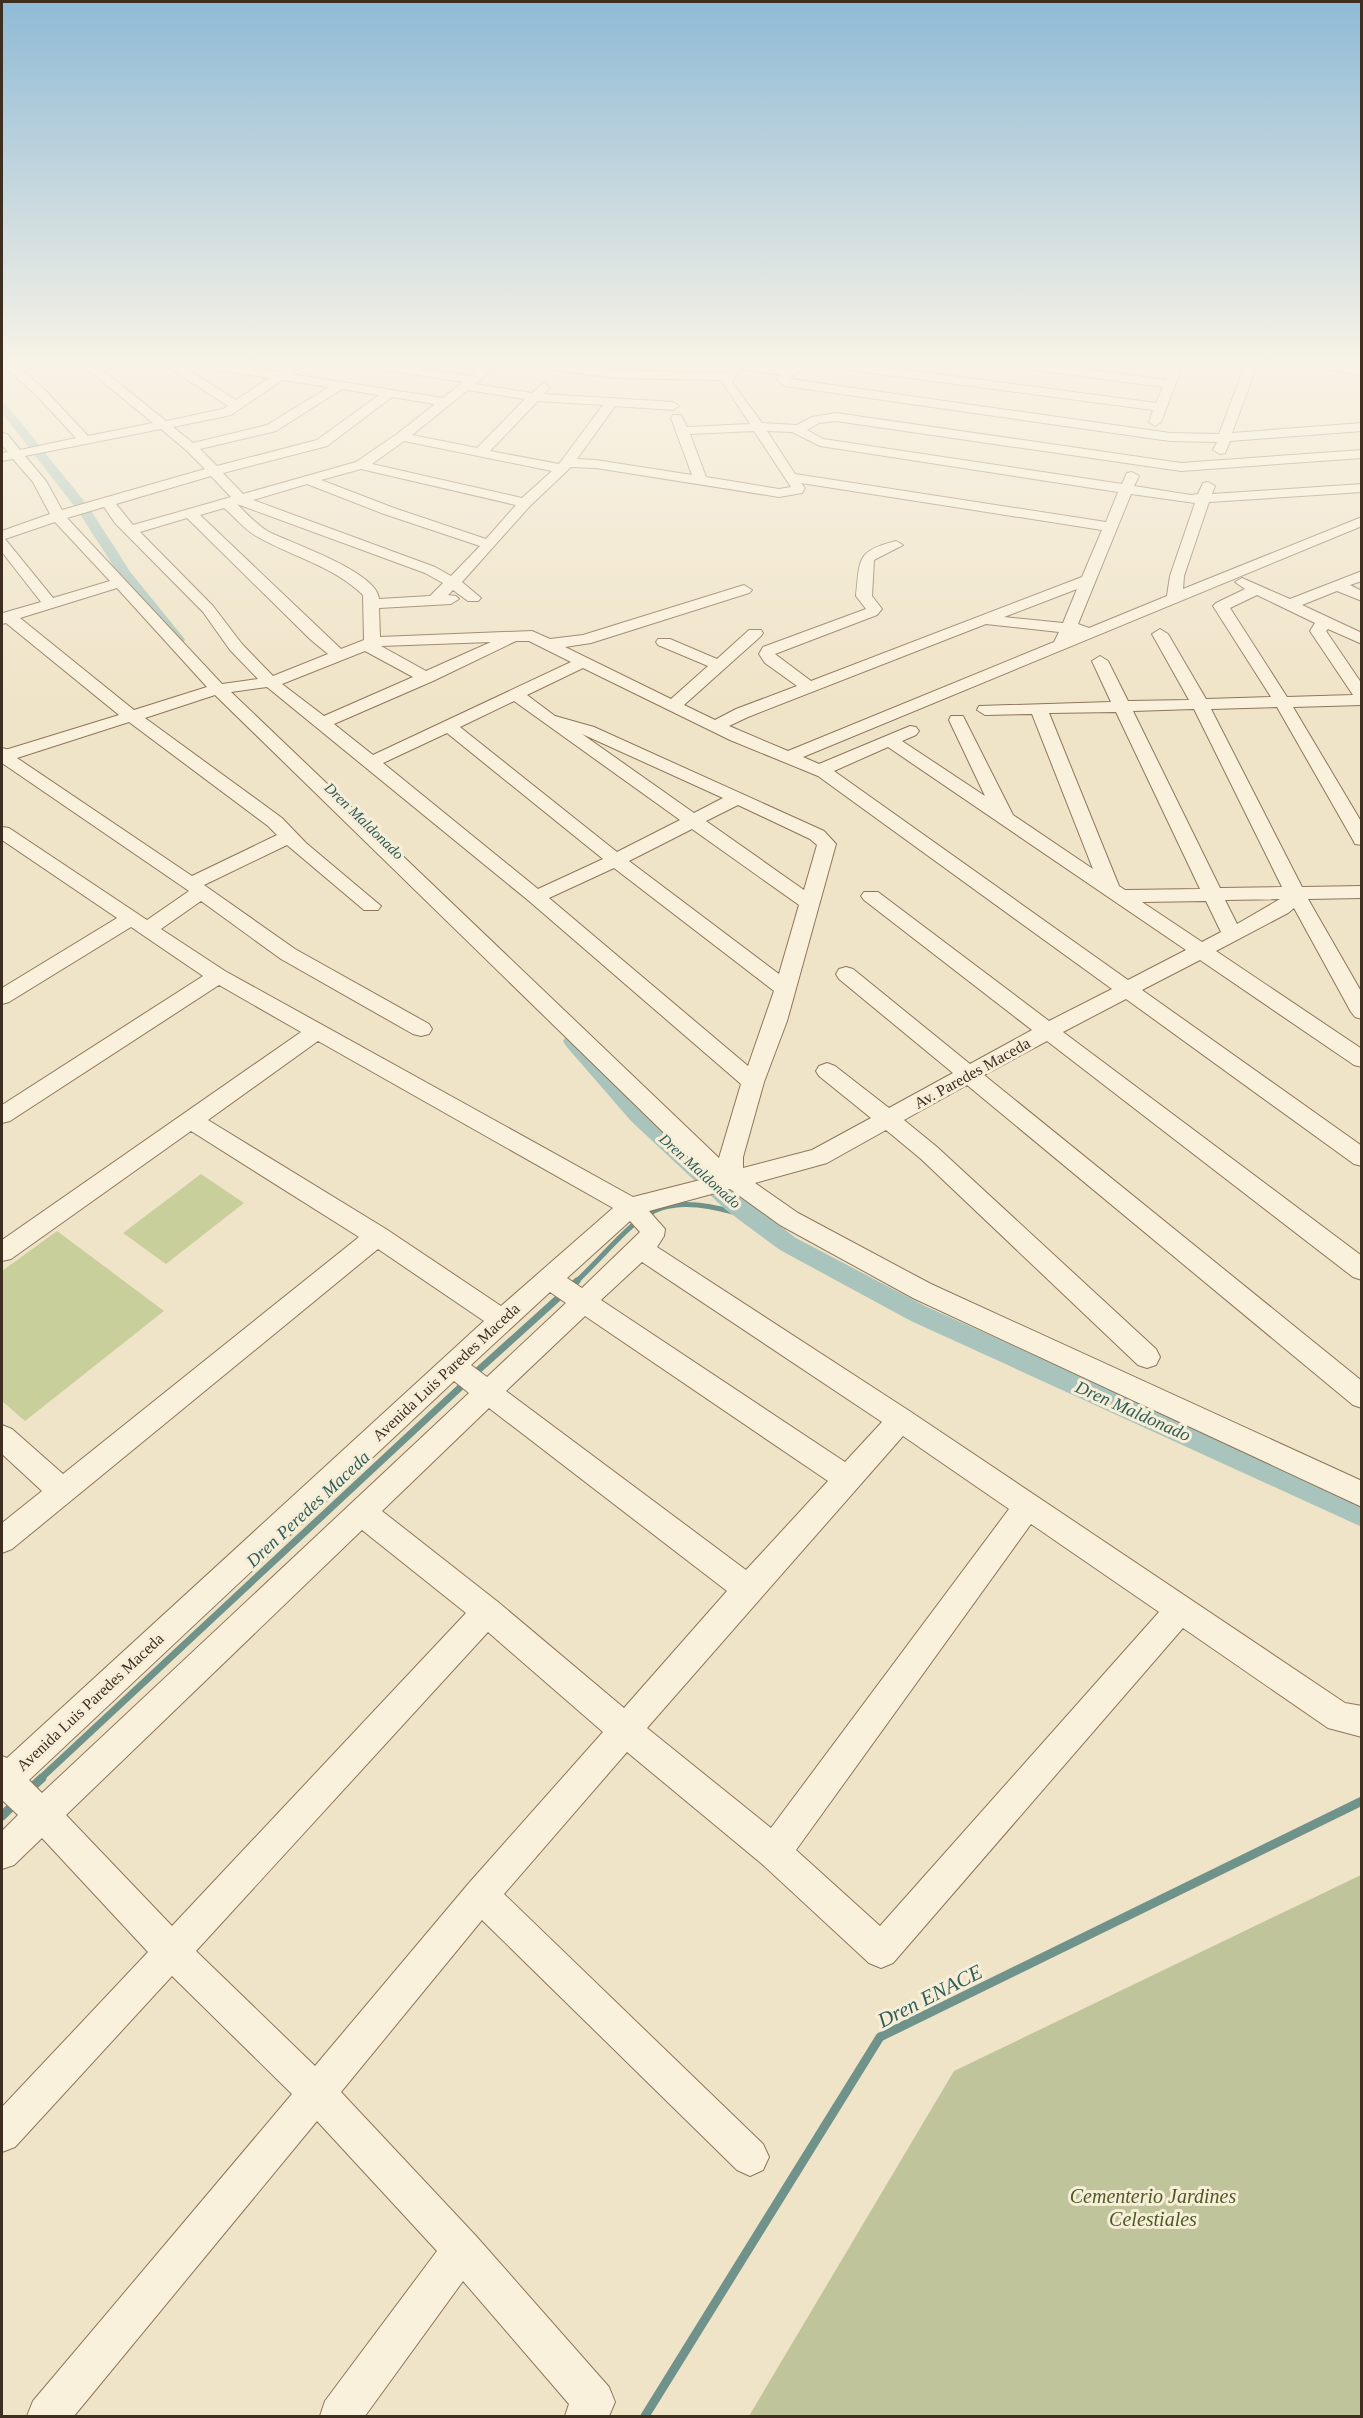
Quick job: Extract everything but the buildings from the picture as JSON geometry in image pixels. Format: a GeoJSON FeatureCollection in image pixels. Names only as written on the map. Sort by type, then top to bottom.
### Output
{"type":"FeatureCollection","features":[{"type":"Feature","properties":{"kind":"street"},"geometry":{"type":"LineString","coordinates":[[34,473],[58,516],[218,689],[707,1161],[789,1219],[922,1291],[1362,1495]]}},
{"type":"Feature","properties":{"kind":"street"},"geometry":{"type":"LineString","coordinates":[[2,536],[58,516],[208,473]]}},
{"type":"Feature","properties":{"kind":"street"},"geometry":{"type":"LineString","coordinates":[[215,473],[234,502],[262,533],[322,559],[352,576],[364,586],[371,594],[372,604],[369,644]]}},
{"type":"Feature","properties":{"kind":"street"},"geometry":{"type":"LineString","coordinates":[[130,530],[333,473]]}},
{"type":"Feature","properties":{"kind":"street"},"geometry":{"type":"LineString","coordinates":[[395,473],[525,503]]}},
{"type":"Feature","properties":{"kind":"street"},"geometry":{"type":"LineString","coordinates":[[434,600],[525,503],[558,473]]}},
{"type":"Feature","properties":{"kind":"street"},"geometry":{"type":"LineString","coordinates":[[651,473],[787,493],[798,488],[787,473]]}},
{"type":"Feature","properties":{"kind":"street"},"geometry":{"type":"LineString","coordinates":[[698,473],[701,481]]}},
{"type":"Feature","properties":{"kind":"street"},"geometry":{"type":"LineString","coordinates":[[1021,473],[1202,499],[1362,488]]}},
{"type":"Feature","properties":{"kind":"street"},"geometry":{"type":"LineString","coordinates":[[1060,645],[1134,473]]}},
{"type":"Feature","properties":{"kind":"street"},"geometry":{"type":"LineString","coordinates":[[1174,598],[1177,576],[1213,473]]}},
{"type":"Feature","properties":{"kind":"street"},"geometry":{"type":"LineString","coordinates":[[790,477],[1111,527]]}},
{"type":"Feature","properties":{"kind":"street"},"geometry":{"type":"LineString","coordinates":[[308,480],[402,516],[488,544]]}},
{"type":"Feature","properties":{"kind":"street"},"geometry":{"type":"LineString","coordinates":[[108,502],[120,520],[207,609],[236,647],[270,682],[372,762],[536,897],[753,1082]]}},
{"type":"Feature","properties":{"kind":"street"},"geometry":{"type":"LineString","coordinates":[[234,502],[356,541],[430,570],[452,582],[473,598]]}},
{"type":"Feature","properties":{"kind":"street"},"geometry":{"type":"LineString","coordinates":[[190,513],[340,656]]}},
{"type":"Feature","properties":{"kind":"street"},"geometry":{"type":"LineString","coordinates":[[322,559],[402,516]]}},
{"type":"Feature","properties":{"kind":"street"},"geometry":{"type":"LineString","coordinates":[[789,756],[1362,521]]}},
{"type":"Feature","properties":{"kind":"street"},"geometry":{"type":"LineString","coordinates":[[2,543],[50,604]]}},
{"type":"Feature","properties":{"kind":"street"},"geometry":{"type":"LineString","coordinates":[[808,687],[771,660],[767,654],[769,650],[872,612],[874,609],[864,596],[867,558],[896,545]]}},
{"type":"Feature","properties":{"kind":"street"},"geometry":{"type":"LineString","coordinates":[[1289,605],[1362,575]]}},
{"type":"Feature","properties":{"kind":"street"},"geometry":{"type":"LineString","coordinates":[[1229,576],[1362,639]]}},
{"type":"Feature","properties":{"kind":"street"},"geometry":{"type":"LineString","coordinates":[[717,726],[742,713],[1090,579]]}},
{"type":"Feature","properties":{"kind":"street"},"geometry":{"type":"LineString","coordinates":[[5,618],[121,582]]}},
{"type":"Feature","properties":{"kind":"street"},"geometry":{"type":"LineString","coordinates":[[1336,585],[1362,597]]}},
{"type":"Feature","properties":{"kind":"street"},"geometry":{"type":"LineString","coordinates":[[546,644],[585,640],[744,590]]}},
{"type":"Feature","properties":{"kind":"street"},"geometry":{"type":"LineString","coordinates":[[1255,590],[1221,606],[1282,702],[1362,840]]}},
{"type":"Feature","properties":{"kind":"street"},"geometry":{"type":"LineString","coordinates":[[372,604],[490,597]]}},
{"type":"Feature","properties":{"kind":"street"},"geometry":{"type":"LineString","coordinates":[[5,618],[130,715],[275,822],[289,837],[371,906]]}},
{"type":"Feature","properties":{"kind":"street"},"geometry":{"type":"LineString","coordinates":[[980,621],[1002,620],[1096,630]]}},
{"type":"Feature","properties":{"kind":"street"},"geometry":{"type":"LineString","coordinates":[[1327,623],[1319,627],[1318,631],[1362,699]]}},
{"type":"Feature","properties":{"kind":"street"},"geometry":{"type":"LineString","coordinates":[[673,706],[755,633]]}},
{"type":"Feature","properties":{"kind":"street"},"geometry":{"type":"LineString","coordinates":[[1160,634],[1200,704],[1296,895],[1362,1012]]}},
{"type":"Feature","properties":{"kind":"street"},"geometry":{"type":"LineString","coordinates":[[6,752],[218,689],[270,682],[309,670],[369,644],[532,636],[582,663],[673,706],[820,770],[1362,1158]]}},
{"type":"Feature","properties":{"kind":"street"},"geometry":{"type":"LineString","coordinates":[[322,723],[518,637]]}},
{"type":"Feature","properties":{"kind":"street"},"geometry":{"type":"LineString","coordinates":[[664,642],[718,665]]}},
{"type":"Feature","properties":{"kind":"street"},"geometry":{"type":"LineString","coordinates":[[369,644],[427,678]]}},
{"type":"Feature","properties":{"kind":"street"},"geometry":{"type":"LineString","coordinates":[[1100,661],[1233,934]]}},
{"type":"Feature","properties":{"kind":"street"},"geometry":{"type":"LineString","coordinates":[[372,762],[582,663]]}},
{"type":"Feature","properties":{"kind":"street"},"geometry":{"type":"LineString","coordinates":[[514,694],[809,903]]}},
{"type":"Feature","properties":{"kind":"street"},"geometry":{"type":"LineString","coordinates":[[985,710],[1362,699]]}},
{"type":"Feature","properties":{"kind":"street"},"geometry":{"type":"LineString","coordinates":[[1038,708],[1116,893]]}},
{"type":"Feature","properties":{"kind":"street"},"geometry":{"type":"LineString","coordinates":[[548,720],[589,732],[738,798],[817,835],[827,844],[785,988],[753,1082],[731,1157],[732,1179]]}},
{"type":"Feature","properties":{"kind":"street"},"geometry":{"type":"LineString","coordinates":[[957,720],[1006,820]]}},
{"type":"Feature","properties":{"kind":"street"},"geometry":{"type":"LineString","coordinates":[[447,725],[616,860],[785,988]]}},
{"type":"Feature","properties":{"kind":"street"},"geometry":{"type":"LineString","coordinates":[[820,770],[910,731]]}},
{"type":"Feature","properties":{"kind":"street"},"geometry":{"type":"LineString","coordinates":[[890,740],[1200,950],[1352,1046],[1362,1060]]}},
{"type":"Feature","properties":{"kind":"street"},"geometry":{"type":"LineString","coordinates":[[6,752],[288,954],[345,984],[421,1029]]}},
{"type":"Feature","properties":{"kind":"street"},"geometry":{"type":"LineString","coordinates":[[536,897],[694,822],[738,798]]}},
{"type":"Feature","properties":{"kind":"street"},"geometry":{"type":"LineString","coordinates":[[2,832],[218,976],[315,1033],[630,1207],[653,1229],[652,1236],[584,1302],[2,1853]]}},
{"type":"Feature","properties":{"kind":"street"},"geometry":{"type":"LineString","coordinates":[[3,994],[139,924],[195,888],[289,837]]}},
{"type":"Feature","properties":{"kind":"street"},"geometry":{"type":"LineString","coordinates":[[1116,893],[1296,895],[1362,892]]}},
{"type":"Feature","properties":{"kind":"street","name":"Av. Paredes Maceda"},"geometry":{"type":"LineString","coordinates":[[630,1207],[819,1157],[1049,1030],[1281,909],[1296,895]]}},
{"type":"Feature","properties":{"kind":"street"},"geometry":{"type":"LineString","coordinates":[[871,896],[1362,1270]]}},
{"type":"Feature","properties":{"kind":"street"},"geometry":{"type":"LineString","coordinates":[[846,974],[1362,1397]]}},
{"type":"Feature","properties":{"kind":"street"},"geometry":{"type":"LineString","coordinates":[[2,1115],[218,976]]}},
{"type":"Feature","properties":{"kind":"street"},"geometry":{"type":"LineString","coordinates":[[2,1252],[315,1033]]}},
{"type":"Feature","properties":{"kind":"street"},"geometry":{"type":"LineString","coordinates":[[827,1071],[929,1152],[1147,1357]]}},
{"type":"Feature","properties":{"kind":"street"},"geometry":{"type":"LineString","coordinates":[[191,1119],[377,1236],[502,1320]]}},
{"type":"Feature","properties":{"kind":"street","name":"Avenida Luis Paredes Maceda"},"geometry":{"type":"LineString","coordinates":[[3,1778],[548,1278],[630,1207]]}},
{"type":"Feature","properties":{"kind":"street"},"geometry":{"type":"LineString","coordinates":[[2,1540],[377,1236]]}},
{"type":"Feature","properties":{"kind":"street"},"geometry":{"type":"LineString","coordinates":[[640,1248],[901,1420],[1339,1717],[1362,1722]]}},
{"type":"Feature","properties":{"kind":"street"},"geometry":{"type":"LineString","coordinates":[[548,1278],[847,1479]]}},
{"type":"Feature","properties":{"kind":"street"},"geometry":{"type":"LineString","coordinates":[[453,1366],[748,1589]]}},
{"type":"Feature","properties":{"kind":"street"},"geometry":{"type":"LineString","coordinates":[[48,2416],[481,1895],[748,1589],[901,1420]]}},
{"type":"Feature","properties":{"kind":"street"},"geometry":{"type":"LineString","coordinates":[[2,1437],[61,1490]]}},
{"type":"Feature","properties":{"kind":"street"},"geometry":{"type":"LineString","coordinates":[[774,1852],[1027,1506]]}},
{"type":"Feature","properties":{"kind":"street"},"geometry":{"type":"LineString","coordinates":[[361,1512],[487,1612],[625,1730],[774,1852],[881,1951],[1181,1609]]}},
{"type":"Feature","properties":{"kind":"street"},"geometry":{"type":"LineString","coordinates":[[2,2134],[487,1612]]}},
{"type":"Feature","properties":{"kind":"street"},"geometry":{"type":"LineString","coordinates":[[3,1778],[42,1814],[171,1951],[317,2093],[462,2250],[594,2402],[585,2416]]}},
{"type":"Feature","properties":{"kind":"street"},"geometry":{"type":"LineString","coordinates":[[481,1895],[750,2157]]}},
{"type":"Feature","properties":{"kind":"street"},"geometry":{"type":"LineString","coordinates":[[340,2416],[462,2250]]}},
{"type":"Feature","properties":{"kind":"green space"},"geometry":{"type":"Polygon","coordinates":[[[201,1174],[244,1203],[166,1264],[123,1233],[201,1174]]]}},
{"type":"Feature","properties":{"kind":"green space"},"geometry":{"type":"Polygon","coordinates":[[[57,1231],[164,1311],[25,1421],[2,1401],[2,1271],[57,1231]]]}},
{"type":"Feature","properties":{"kind":"green space","name":"Cementerio Jardines Celestiales"},"geometry":{"type":"Polygon","coordinates":[[[1361,1875],[1361,2416],[749,2416],[954,2071],[1361,1875]]]}},
{"type":"Feature","properties":{"kind":"waterway","name":"Dren Maldonado"},"geometry":{"type":"LineString","coordinates":[[55,473],[83,509],[126,575],[178,640]]}},
{"type":"Feature","properties":{"kind":"waterway","name":"Dren Maldonado"},"geometry":{"type":"LineString","coordinates":[[573,1041],[639,1116],[734,1204],[788,1244],[919,1314],[1241,1458],[1362,1515]]}},
{"type":"Feature","properties":{"kind":"waterway","name":"Dren Maldonado"},"geometry":{"type":"LineString","coordinates":[[577,1281],[634,1224],[650,1213],[668,1206],[689,1205],[716,1208],[750,1217]]}},
{"type":"Feature","properties":{"kind":"waterway","name":"Dren Peredes Maceda"},"geometry":{"type":"LineString","coordinates":[[473,1375],[577,1281]]}},
{"type":"Feature","properties":{"kind":"waterway","name":"Dren Peredes Maceda"},"geometry":{"type":"LineString","coordinates":[[40,1779],[466,1382]]}},
{"type":"Feature","properties":{"kind":"waterway","name":"Dren Peredes Maceda"},"geometry":{"type":"LineString","coordinates":[[30,1789],[42,1778]]}},
{"type":"Feature","properties":{"kind":"waterway","name":"Dren ENACE"},"geometry":{"type":"LineString","coordinates":[[645,2416],[880,2037],[1362,1801]]}},
{"type":"Feature","properties":{"kind":"waterway","name":"Dren Peredes Maceda"},"geometry":{"type":"LineString","coordinates":[[2,1816],[16,1802]]}}]}
